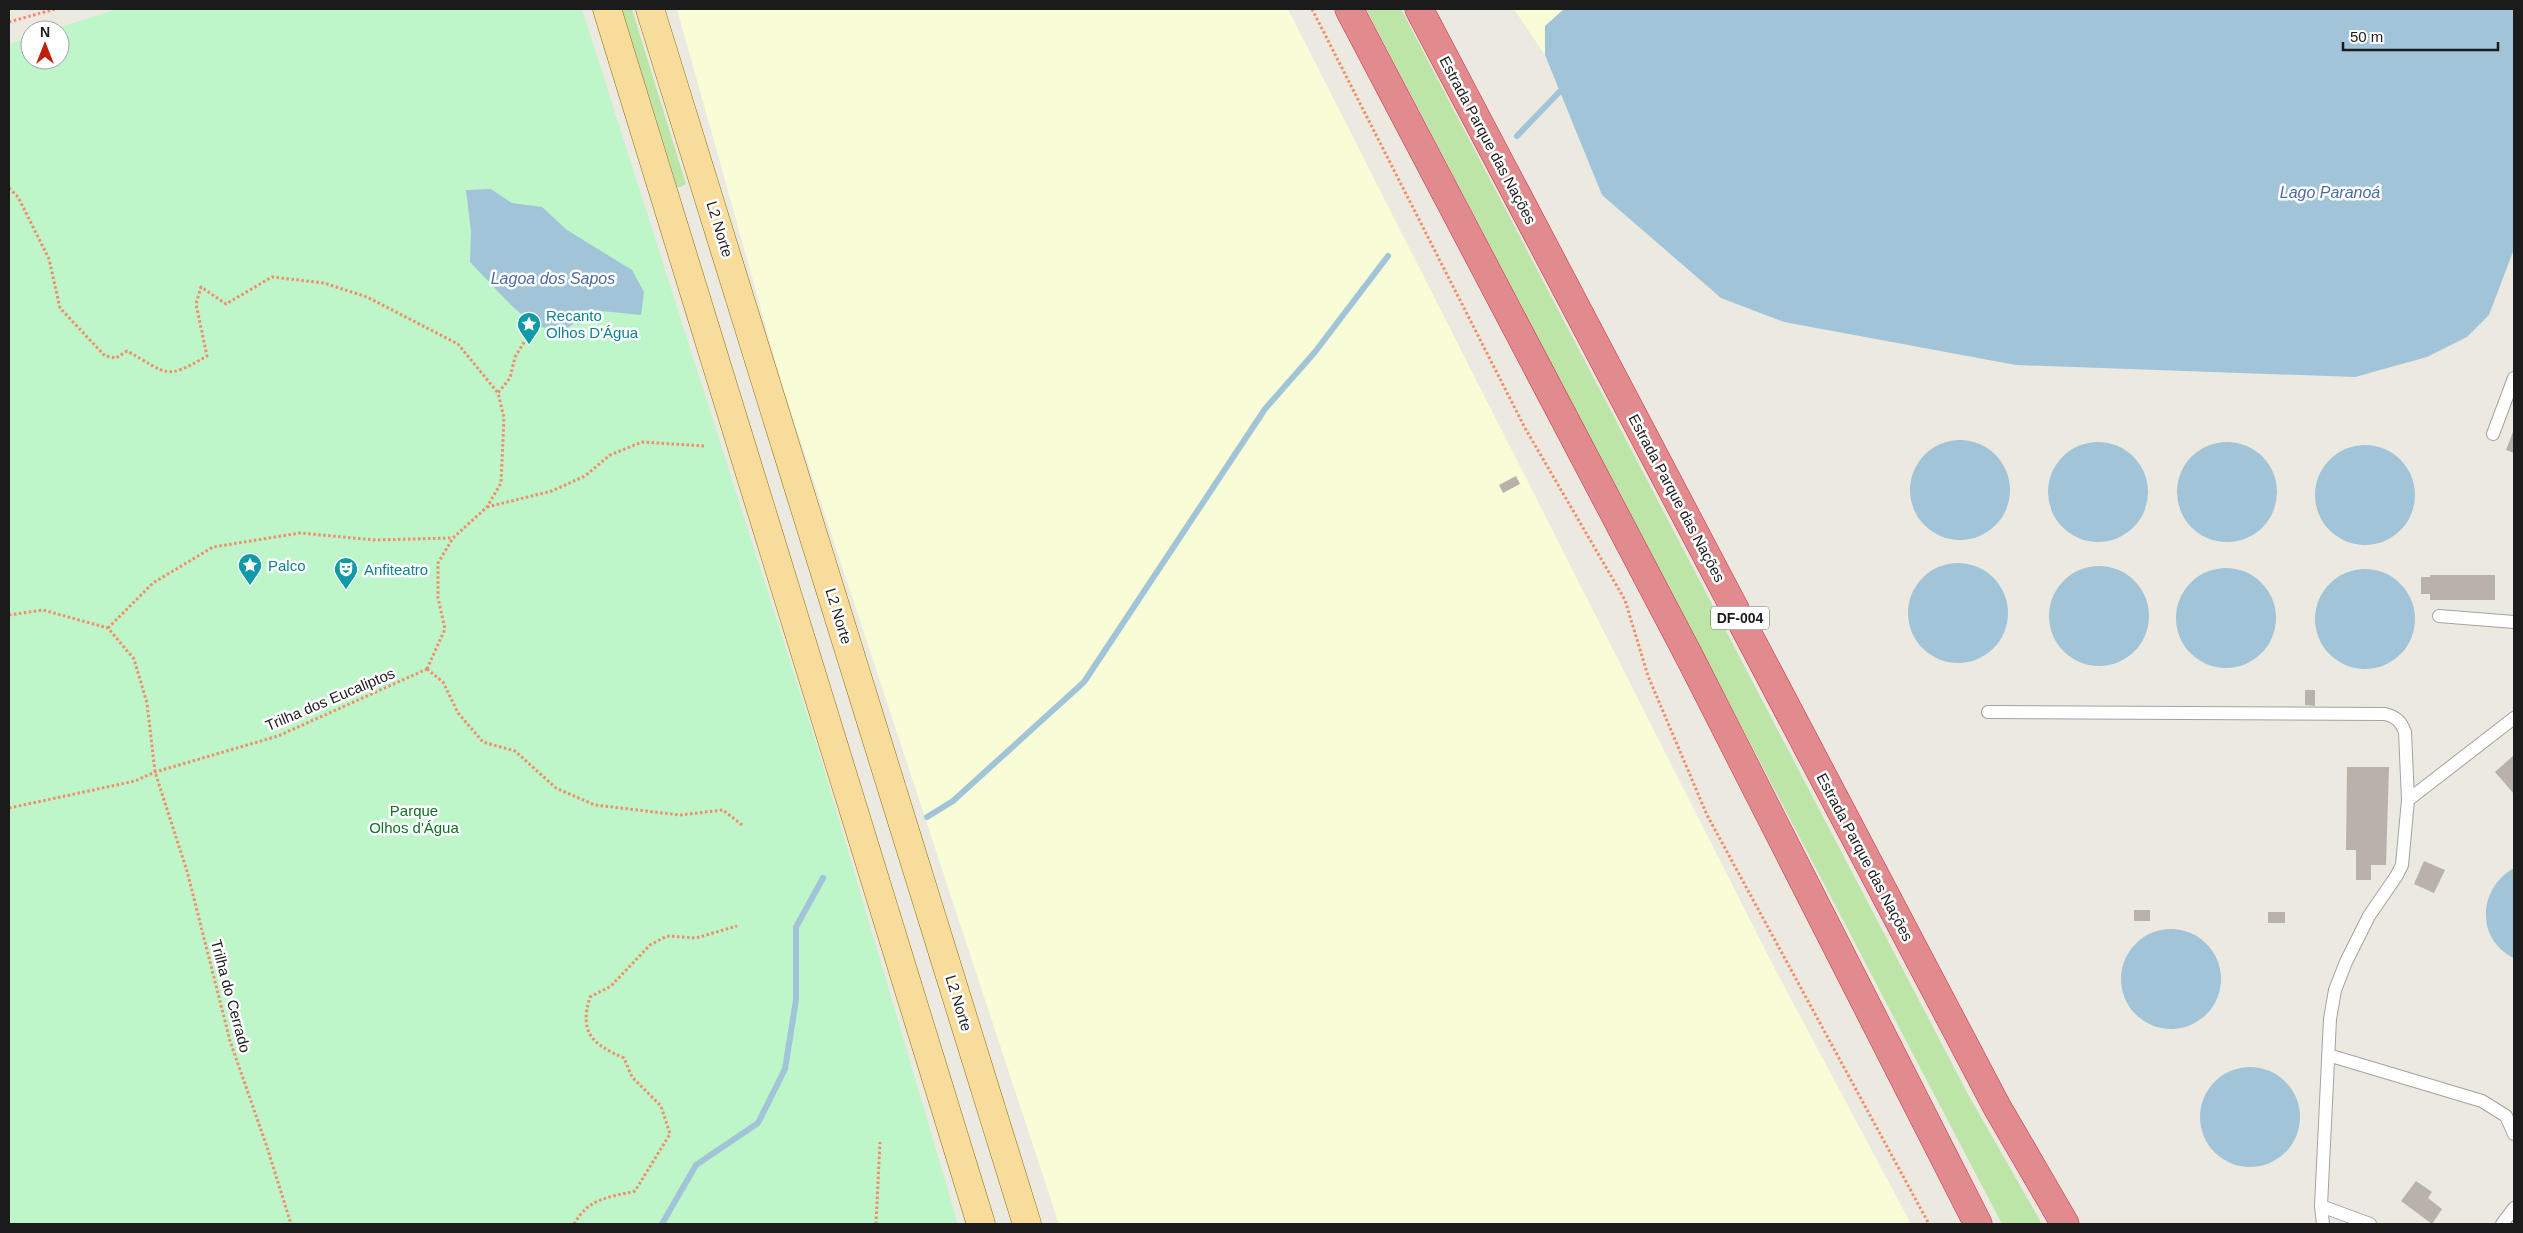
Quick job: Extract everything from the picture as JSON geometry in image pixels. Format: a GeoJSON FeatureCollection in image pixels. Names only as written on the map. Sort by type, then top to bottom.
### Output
{"type":"FeatureCollection","features":[{"type":"Feature","properties":{"kind":"highway"},"geometry":{"type":"LineString","coordinates":[[1349,9],[1689,656],[1978,1224]]}},
{"type":"Feature","properties":{"kind":"highway","name":"Estrada Parque das Nações"},"geometry":{"type":"LineString","coordinates":[[1419,9],[1996,1107],[2065,1224]]}},
{"type":"Feature","properties":{"kind":"main road"},"geometry":{"type":"LineString","coordinates":[[607,9],[981,1224]]}},
{"type":"Feature","properties":{"kind":"main road","name":"L2 Norte"},"geometry":{"type":"LineString","coordinates":[[650,9],[1027,1224]]}},
{"type":"Feature","properties":{"kind":"main road"},"geometry":{"type":"LineString","coordinates":[[670,210],[710,199]]}},
{"type":"Feature","properties":{"kind":"lane"},"geometry":{"type":"LineString","coordinates":[[2493,434],[2514,378]]}},
{"type":"Feature","properties":{"kind":"lane"},"geometry":{"type":"LineString","coordinates":[[2439,616],[2514,622]]}},
{"type":"Feature","properties":{"kind":"lane"},"geometry":{"type":"LineString","coordinates":[[1988,712],[2386,714],[2398,719],[2405,732],[2408,800],[2402,865],[2398,875],[2368,916],[2346,962],[2333,999],[2320,1206],[2323,1224]]}},
{"type":"Feature","properties":{"kind":"lane"},"geometry":{"type":"LineString","coordinates":[[2408,800],[2514,718]]}},
{"type":"Feature","properties":{"kind":"lane"},"geometry":{"type":"LineString","coordinates":[[2328,1055],[2482,1101],[2506,1116],[2514,1134]]}},
{"type":"Feature","properties":{"kind":"lane"},"geometry":{"type":"LineString","coordinates":[[2320,1206],[2370,1224]]}},
{"type":"Feature","properties":{"kind":"lane"},"geometry":{"type":"LineString","coordinates":[[2502,1224],[2514,1208]]}},
{"type":"Feature","properties":{"kind":"path"},"geometry":{"type":"LineString","coordinates":[[9,22],[55,9]]}},
{"type":"Feature","properties":{"kind":"path"},"geometry":{"type":"LineString","coordinates":[[1312,9],[1525,428],[1625,600],[1648,676],[1707,815],[1929,1224]]}},
{"type":"Feature","properties":{"kind":"path"},"geometry":{"type":"LineString","coordinates":[[9,188],[18,197],[49,259],[60,308],[105,356],[116,358],[127,351],[166,373],[179,372],[207,356],[196,304],[201,287],[226,304],[272,277],[324,283],[366,297],[395,310],[458,344],[498,393],[504,418],[501,483],[487,507],[453,538],[438,563],[438,598],[445,629],[427,669],[443,682],[458,713],[483,742],[515,751],[556,788],[595,805],[680,814],[723,810],[742,825]]}},
{"type":"Feature","properties":{"kind":"path"},"geometry":{"type":"LineString","coordinates":[[498,393],[510,378],[515,356],[533,328]]}},
{"type":"Feature","properties":{"kind":"path"},"geometry":{"type":"LineString","coordinates":[[487,507],[552,491],[585,476],[610,454],[642,442],[704,446]]}},
{"type":"Feature","properties":{"kind":"path"},"geometry":{"type":"LineString","coordinates":[[9,614],[44,610],[108,628],[153,583],[213,547],[300,533],[375,540],[453,538]]}},
{"type":"Feature","properties":{"kind":"path","name":"Trilha do Cerrado"},"geometry":{"type":"LineString","coordinates":[[108,628],[134,659],[147,703],[155,772],[187,871],[230,1041],[267,1147],[291,1224]]}},
{"type":"Feature","properties":{"kind":"path","name":"Trilha dos Eucaliptos"},"geometry":{"type":"LineString","coordinates":[[9,808],[135,781],[155,772],[278,736],[427,669]]}},
{"type":"Feature","properties":{"kind":"path"},"geometry":{"type":"LineString","coordinates":[[574,1224],[582,1210],[602,1199],[635,1191],[670,1134],[661,1106],[632,1076],[624,1058],[604,1049],[588,1034],[584,1015],[590,998],[611,986],[650,945],[667,936],[696,938],[737,926]]}},
{"type":"Feature","properties":{"kind":"path"},"geometry":{"type":"LineString","coordinates":[[876,1224],[880,1142]]}},
{"type":"Feature","properties":{"kind":"shaded area"},"geometry":{"type":"Polygon","coordinates":[[[677,9],[1288,9],[1776,971],[1911,1224],[1059,1224],[782,384],[677,9]]]}},
{"type":"Feature","properties":{"kind":"shaded area"},"geometry":{"type":"Polygon","coordinates":[[[1514,9],[1564,9],[1545,26],[1545,55],[1514,9]]]}},
{"type":"Feature","properties":{"kind":"green space","name":"Parque Olhos d'Água"},"geometry":{"type":"Polygon","coordinates":[[[117,9],[582,9],[818,749],[958,1224],[9,1224],[9,44],[20,40],[20,70],[70,70],[70,24],[117,9]]]}},
{"type":"Feature","properties":{"kind":"green space"},"geometry":{"type":"Polygon","coordinates":[[[622,9],[632,9],[686,184],[681,187],[677,187],[622,9]]]}},
{"type":"Feature","properties":{"kind":"green space"},"geometry":{"type":"Polygon","coordinates":[[[1366,9],[1401,9],[1969,1096],[2042,1224],[2002,1224],[1366,9]]]}},
{"type":"Feature","properties":{"kind":"water","name":"Lago Paranoá"},"geometry":{"type":"Polygon","coordinates":[[[1564,9],[2514,9],[2514,249],[2489,315],[2467,337],[2427,357],[2355,377],[2016,365],[1784,322],[1721,298],[1602,195],[1545,55],[1545,26],[1564,9]]]}},
{"type":"Feature","properties":{"kind":"water","name":"Lagoa dos Sapos"},"geometry":{"type":"Polygon","coordinates":[[[491,189],[512,203],[542,207],[567,230],[632,270],[644,292],[641,315],[592,310],[566,329],[536,327],[511,305],[470,262],[471,231],[466,190],[491,189]]]}},
{"type":"Feature","properties":{"kind":"water"},"geometry":{"type":"Polygon","coordinates":[[[1960,440],[1979,444],[1996,454],[2006,471],[2010,490],[2006,509],[1996,526],[1979,536],[1960,540],[1941,536],[1924,526],[1914,509],[1910,490],[1914,471],[1924,454],[1941,444],[1960,440]]]}},
{"type":"Feature","properties":{"kind":"water"},"geometry":{"type":"Polygon","coordinates":[[[2098,442],[2108,443],[2126,450],[2140,464],[2147,482],[2147,502],[2140,520],[2126,534],[2108,541],[2098,542],[2088,541],[2070,534],[2056,520],[2049,502],[2048,492],[2049,482],[2056,464],[2070,450],[2088,443],[2098,442]]]}},
{"type":"Feature","properties":{"kind":"water"},"geometry":{"type":"Polygon","coordinates":[[[2227,442],[2237,443],[2255,450],[2269,464],[2276,482],[2276,502],[2269,520],[2255,534],[2237,541],[2227,542],[2217,541],[2199,534],[2185,520],[2178,502],[2177,492],[2178,482],[2185,464],[2199,450],[2217,443],[2227,442]]]}},
{"type":"Feature","properties":{"kind":"water"},"geometry":{"type":"Polygon","coordinates":[[[2365,445],[2375,446],[2393,453],[2407,467],[2414,485],[2414,505],[2407,523],[2393,537],[2375,544],[2365,545],[2355,544],[2337,537],[2323,523],[2316,505],[2315,495],[2316,485],[2323,467],[2337,453],[2355,446],[2365,445]]]}},
{"type":"Feature","properties":{"kind":"water"},"geometry":{"type":"Polygon","coordinates":[[[1958,563],[1968,564],[1986,571],[2000,585],[2007,603],[2007,623],[2000,641],[1986,655],[1968,662],[1958,663],[1948,662],[1930,655],[1916,641],[1909,623],[1908,613],[1909,603],[1916,585],[1930,571],[1948,564],[1958,563]]]}},
{"type":"Feature","properties":{"kind":"water"},"geometry":{"type":"Polygon","coordinates":[[[2099,566],[2109,567],[2127,574],[2141,588],[2148,606],[2148,626],[2141,644],[2127,658],[2109,665],[2099,666],[2089,665],[2071,658],[2057,644],[2050,626],[2049,616],[2050,606],[2057,588],[2071,574],[2089,567],[2099,566]]]}},
{"type":"Feature","properties":{"kind":"water"},"geometry":{"type":"Polygon","coordinates":[[[2226,568],[2236,569],[2254,576],[2268,590],[2275,608],[2275,628],[2268,646],[2254,660],[2236,667],[2226,668],[2216,667],[2198,660],[2184,646],[2177,628],[2176,618],[2177,608],[2184,590],[2198,576],[2216,569],[2226,568]]]}},
{"type":"Feature","properties":{"kind":"water"},"geometry":{"type":"Polygon","coordinates":[[[2365,569],[2375,570],[2393,577],[2407,591],[2414,609],[2414,629],[2407,647],[2393,661],[2375,668],[2365,669],[2355,668],[2337,661],[2323,647],[2316,629],[2315,619],[2316,609],[2323,591],[2337,577],[2355,570],[2365,569]]]}},
{"type":"Feature","properties":{"kind":"water"},"geometry":{"type":"Polygon","coordinates":[[[2514,868],[2514,958],[2501,949],[2492,939],[2487,926],[2486,913],[2488,900],[2493,888],[2502,877],[2514,868]]]}},
{"type":"Feature","properties":{"kind":"water"},"geometry":{"type":"Polygon","coordinates":[[[2171,929],[2181,930],[2199,937],[2213,951],[2220,969],[2220,989],[2213,1007],[2199,1021],[2181,1028],[2171,1029],[2161,1028],[2143,1021],[2129,1007],[2122,989],[2121,979],[2122,969],[2129,951],[2143,937],[2161,930],[2171,929]]]}},
{"type":"Feature","properties":{"kind":"water"},"geometry":{"type":"Polygon","coordinates":[[[2250,1067],[2260,1068],[2278,1075],[2292,1089],[2299,1107],[2299,1127],[2292,1145],[2278,1159],[2260,1166],[2250,1167],[2240,1166],[2222,1159],[2208,1145],[2201,1127],[2200,1117],[2201,1107],[2208,1089],[2222,1075],[2240,1068],[2250,1067]]]}},
{"type":"Feature","properties":{"kind":"building"},"geometry":{"type":"Polygon","coordinates":[[[2514,429],[2514,453],[2506,450],[2514,429]]]}},
{"type":"Feature","properties":{"kind":"building"},"geometry":{"type":"Polygon","coordinates":[[[1516,476],[1520,484],[1503,493],[1499,485],[1516,476]]]}},
{"type":"Feature","properties":{"kind":"building"},"geometry":{"type":"Polygon","coordinates":[[[2430,575],[2495,575],[2495,600],[2430,600],[2430,594],[2421,594],[2421,577],[2430,577],[2430,575]]]}},
{"type":"Feature","properties":{"kind":"building"},"geometry":{"type":"Polygon","coordinates":[[[2305,690],[2315,690],[2315,706],[2305,705],[2305,690]]]}},
{"type":"Feature","properties":{"kind":"building"},"geometry":{"type":"Polygon","coordinates":[[[2514,755],[2514,794],[2495,772],[2514,755]]]}},
{"type":"Feature","properties":{"kind":"building"},"geometry":{"type":"Polygon","coordinates":[[[2347,767],[2389,767],[2386,865],[2371,865],[2371,880],[2356,880],[2356,850],[2346,850],[2347,767]]]}},
{"type":"Feature","properties":{"kind":"building"},"geometry":{"type":"Polygon","coordinates":[[[2424,861],[2445,870],[2434,893],[2414,884],[2424,861]]]}},
{"type":"Feature","properties":{"kind":"building"},"geometry":{"type":"Polygon","coordinates":[[[2134,910],[2150,910],[2150,921],[2134,921],[2134,910]]]}},
{"type":"Feature","properties":{"kind":"building"},"geometry":{"type":"Polygon","coordinates":[[[2268,912],[2285,912],[2285,923],[2268,923],[2268,912]]]}},
{"type":"Feature","properties":{"kind":"building"},"geometry":{"type":"Polygon","coordinates":[[[2416,1181],[2432,1192],[2428,1198],[2442,1209],[2432,1224],[2401,1201],[2416,1181]]]}},
{"type":"Feature","properties":{"kind":"waterway"},"geometry":{"type":"LineString","coordinates":[[1517,136],[1566,85]]}},
{"type":"Feature","properties":{"kind":"waterway"},"geometry":{"type":"LineString","coordinates":[[927,817],[953,801],[1084,682],[1265,409],[1315,352],[1388,256]]}},
{"type":"Feature","properties":{"kind":"waterway"},"geometry":{"type":"LineString","coordinates":[[662,1224],[696,1165],[758,1123],[785,1069],[796,1000],[796,927],[823,878]]}},
{"type":"Feature","properties":{"kind":"place","name":"Recanto Olhos D'Água"},"geometry":{"type":"Point","coordinates":[529,345]}},
{"type":"Feature","properties":{"kind":"place","name":"Palco"},"geometry":{"type":"Point","coordinates":[250,586]}},
{"type":"Feature","properties":{"kind":"place","name":"Anfiteatro"},"geometry":{"type":"Point","coordinates":[346,590]}}]}
